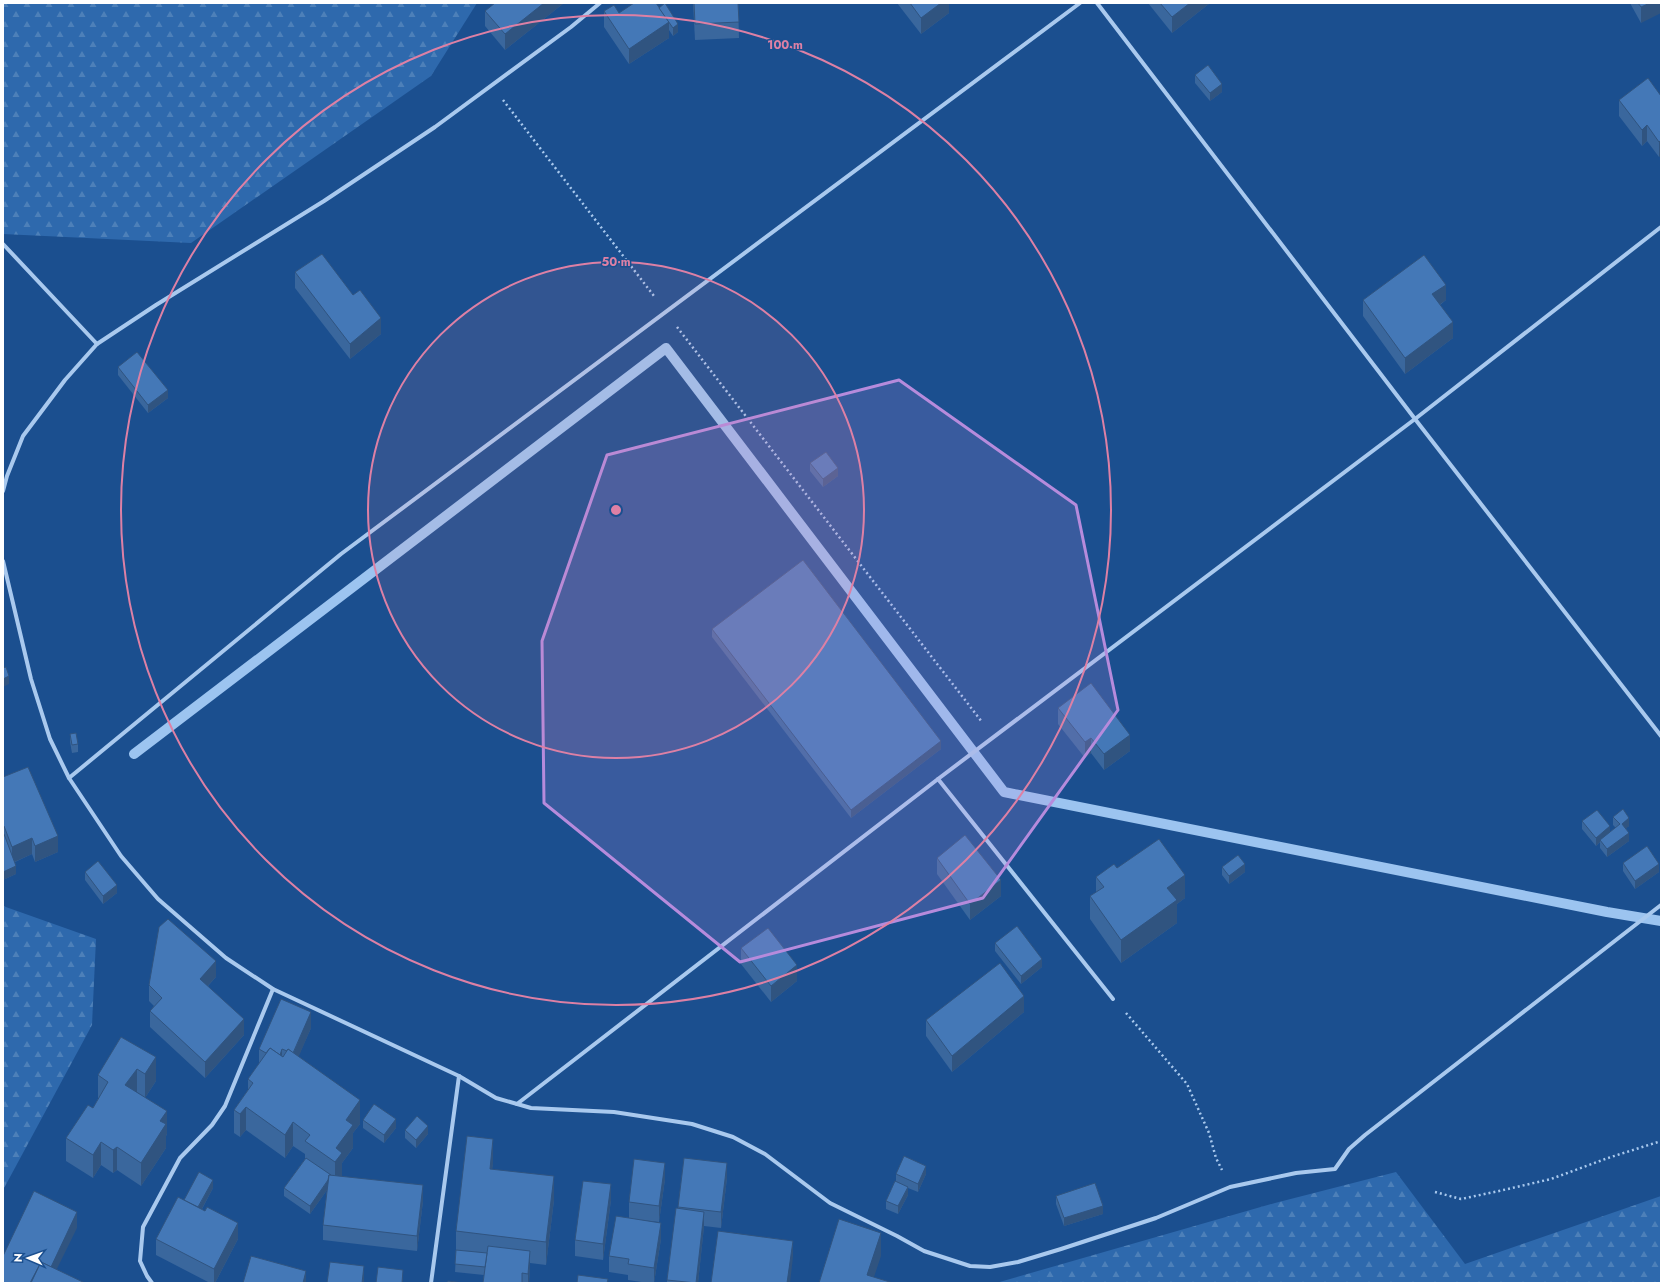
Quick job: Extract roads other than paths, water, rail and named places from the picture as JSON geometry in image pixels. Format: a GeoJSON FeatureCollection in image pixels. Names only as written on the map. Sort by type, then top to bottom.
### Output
{"type":"FeatureCollection","features":[{"type":"Feature","properties":{"kind":"street"},"geometry":{"type":"LineString","coordinates":[[3,491],[5,475],[23,436],[65,380],[98,344],[156,305],[324,201],[435,127],[572,27],[600,3]]}},
{"type":"Feature","properties":{"kind":"street"},"geometry":{"type":"LineString","coordinates":[[69,778],[341,554],[1080,3]]}},
{"type":"Feature","properties":{"kind":"street"},"geometry":{"type":"LineString","coordinates":[[1097,3],[1415,419],[1661,736]]}},
{"type":"Feature","properties":{"kind":"street"},"geometry":{"type":"LineString","coordinates":[[517,1104],[993,737],[1415,419],[1661,227]]}},
{"type":"Feature","properties":{"kind":"street"},"geometry":{"type":"LineString","coordinates":[[3,244],[98,344]]}},
{"type":"Feature","properties":{"kind":"street"},"geometry":{"type":"LineString","coordinates":[[3,561],[31,679],[50,739],[69,778],[121,856],[158,899],[226,958],[273,989],[459,1076],[496,1098],[531,1108],[614,1112],[684,1123],[733,1137],[765,1154],[830,1203],[924,1251],[970,1266],[990,1267],[1018,1262],[1061,1249],[1156,1218],[1230,1187],[1296,1172],[1335,1169],[1349,1150],[1365,1135],[1661,905]]}},
{"type":"Feature","properties":{"kind":"street"},"geometry":{"type":"LineString","coordinates":[[938,779],[1113,999]]}},
{"type":"Feature","properties":{"kind":"street"},"geometry":{"type":"LineString","coordinates":[[152,1283],[140,1261],[142,1227],[180,1158],[212,1125],[225,1106],[273,989]]}},
{"type":"Feature","properties":{"kind":"street"},"geometry":{"type":"LineString","coordinates":[[431,1283],[459,1076]]}},
{"type":"Feature","properties":{"kind":"waterway"},"geometry":{"type":"LineString","coordinates":[[134,754],[666,348],[1004,792],[1607,912],[1661,921]]}}]}
